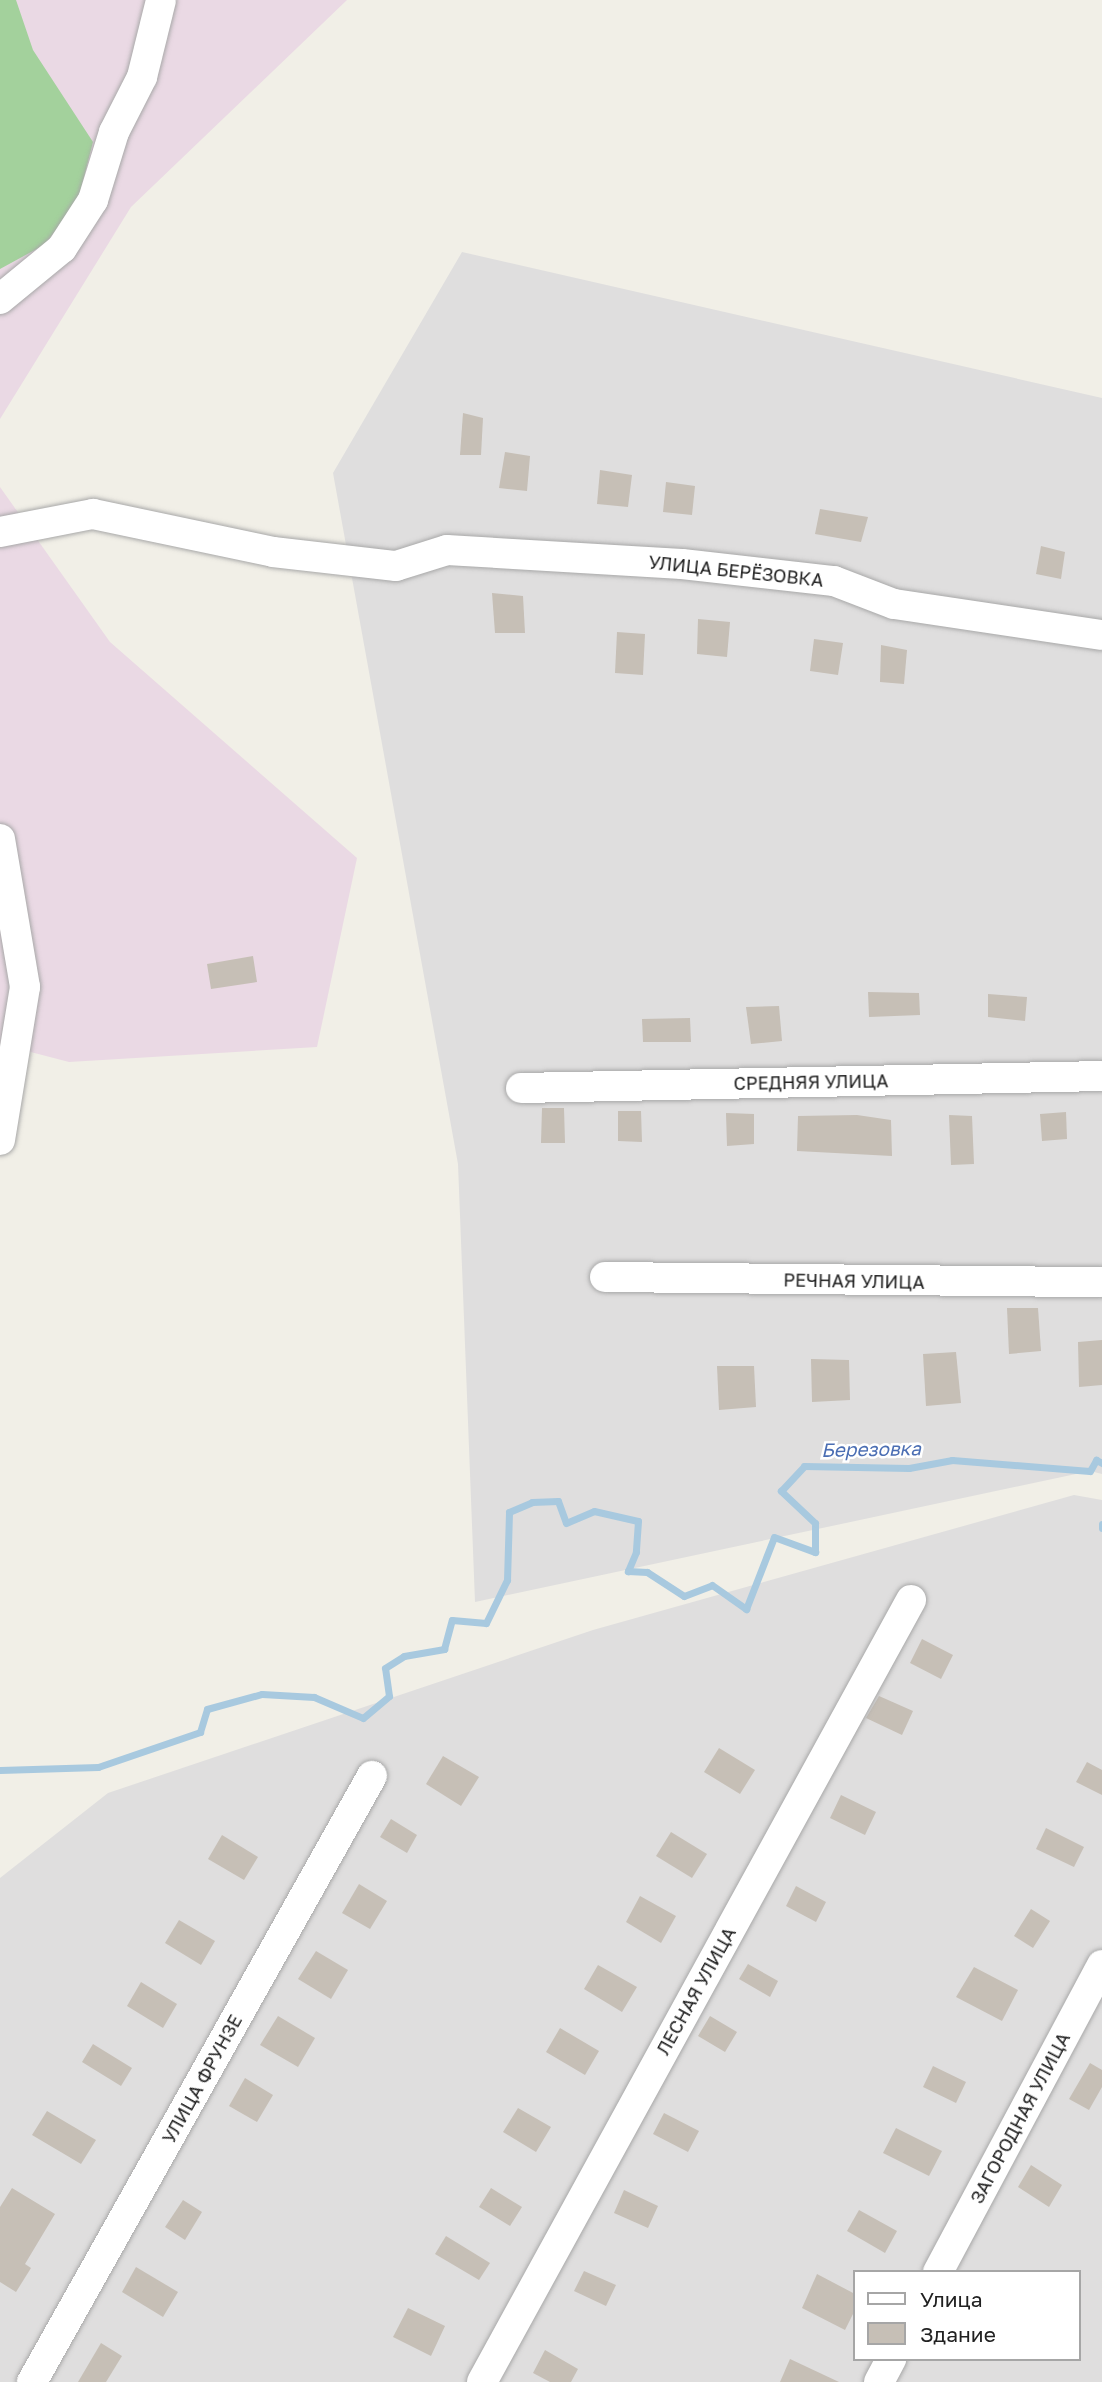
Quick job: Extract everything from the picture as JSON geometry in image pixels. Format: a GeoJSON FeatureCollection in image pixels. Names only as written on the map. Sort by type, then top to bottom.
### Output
{"type":"FeatureCollection","features":[{"type":"Feature","properties":{"kind":"street"},"geometry":{"type":"LineString","coordinates":[[0,299],[62,248],[93,200],[114,132],[142,77],[161,0]]}},
{"type":"Feature","properties":{"kind":"street","name":"УЛИЦА БЕРЁЗОВКА"},"geometry":{"type":"LineString","coordinates":[[0,532],[93,514],[273,552],[396,566],[447,550],[682,564],[834,581],[894,604],[1102,635]]}},
{"type":"Feature","properties":{"kind":"street"},"geometry":{"type":"LineString","coordinates":[[0,839],[25,987],[0,1140]]}},
{"type":"Feature","properties":{"kind":"street","name":"СРЕДНЯЯ УЛИЦА"},"geometry":{"type":"LineString","coordinates":[[521,1088],[1102,1076]]}},
{"type":"Feature","properties":{"kind":"street","name":"РЕЧНАЯ УЛИЦА"},"geometry":{"type":"LineString","coordinates":[[606,1277],[1102,1282]]}},
{"type":"Feature","properties":{"kind":"street","name":"ЛЕСНАЯ УЛИЦА"},"geometry":{"type":"LineString","coordinates":[[482,2382],[911,1600]]}},
{"type":"Feature","properties":{"kind":"street","name":"УЛИЦА ФРУНЗЕ"},"geometry":{"type":"LineString","coordinates":[[32,2382],[372,1776]]}},
{"type":"Feature","properties":{"kind":"street","name":"ЗАГОРОДНАЯ УЛИЦА"},"geometry":{"type":"LineString","coordinates":[[939,2270],[1102,1965]]}},
{"type":"Feature","properties":{"kind":"street"},"geometry":{"type":"LineString","coordinates":[[879,2382],[890,2361]]}},
{"type":"Feature","properties":{"kind":"shaded area"},"geometry":{"type":"Polygon","coordinates":[[[0,0],[347,0],[131,207],[0,419],[0,0]]]}},
{"type":"Feature","properties":{"kind":"shaded area"},"geometry":{"type":"Polygon","coordinates":[[[462,252],[1102,398],[1102,1474],[1090,1471],[475,1602],[458,1164],[333,473],[462,252]]]}},
{"type":"Feature","properties":{"kind":"shaded area"},"geometry":{"type":"Polygon","coordinates":[[[0,487],[110,642],[357,858],[317,1047],[69,1062],[0,1044],[0,487]]]}},
{"type":"Feature","properties":{"kind":"shaded area"},"geometry":{"type":"Polygon","coordinates":[[[1074,1495],[1102,1500],[1102,2382],[0,2382],[0,1878],[108,1793],[593,1630],[1074,1495]]]}},
{"type":"Feature","properties":{"kind":"green space"},"geometry":{"type":"Polygon","coordinates":[[[0,0],[16,0],[33,50],[93,142],[77,204],[44,245],[0,269],[0,0]]]}},
{"type":"Feature","properties":{"kind":"building"},"geometry":{"type":"Polygon","coordinates":[[[463,413],[483,418],[481,455],[460,455],[463,413]]]}},
{"type":"Feature","properties":{"kind":"building"},"geometry":{"type":"Polygon","coordinates":[[[505,452],[530,456],[527,491],[499,488],[505,452]]]}},
{"type":"Feature","properties":{"kind":"building"},"geometry":{"type":"Polygon","coordinates":[[[600,470],[632,475],[628,507],[597,504],[600,470]]]}},
{"type":"Feature","properties":{"kind":"building"},"geometry":{"type":"Polygon","coordinates":[[[666,482],[695,486],[692,515],[663,512],[666,482]]]}},
{"type":"Feature","properties":{"kind":"building"},"geometry":{"type":"Polygon","coordinates":[[[820,509],[868,517],[861,542],[815,534],[820,509]]]}},
{"type":"Feature","properties":{"kind":"building"},"geometry":{"type":"Polygon","coordinates":[[[1041,546],[1065,552],[1061,579],[1036,574],[1041,546]]]}},
{"type":"Feature","properties":{"kind":"building"},"geometry":{"type":"Polygon","coordinates":[[[492,593],[523,596],[525,633],[495,633],[492,593]]]}},
{"type":"Feature","properties":{"kind":"building"},"geometry":{"type":"Polygon","coordinates":[[[698,619],[730,622],[727,657],[697,654],[698,619]]]}},
{"type":"Feature","properties":{"kind":"building"},"geometry":{"type":"Polygon","coordinates":[[[617,632],[645,634],[643,675],[615,673],[617,632]]]}},
{"type":"Feature","properties":{"kind":"building"},"geometry":{"type":"Polygon","coordinates":[[[814,639],[843,643],[838,675],[810,671],[814,639]]]}},
{"type":"Feature","properties":{"kind":"building"},"geometry":{"type":"Polygon","coordinates":[[[881,645],[907,650],[904,684],[880,682],[881,645]]]}},
{"type":"Feature","properties":{"kind":"building"},"geometry":{"type":"Polygon","coordinates":[[[253,956],[257,982],[211,989],[207,964],[253,956]]]}},
{"type":"Feature","properties":{"kind":"building"},"geometry":{"type":"Polygon","coordinates":[[[868,992],[919,993],[920,1015],[869,1017],[868,992]]]}},
{"type":"Feature","properties":{"kind":"building"},"geometry":{"type":"Polygon","coordinates":[[[988,994],[1027,997],[1025,1021],[988,1017],[988,994]]]}},
{"type":"Feature","properties":{"kind":"building"},"geometry":{"type":"Polygon","coordinates":[[[779,1006],[782,1041],[751,1044],[746,1007],[779,1006]]]}},
{"type":"Feature","properties":{"kind":"building"},"geometry":{"type":"Polygon","coordinates":[[[690,1018],[691,1042],[643,1042],[642,1019],[690,1018]]]}},
{"type":"Feature","properties":{"kind":"building"},"geometry":{"type":"Polygon","coordinates":[[[542,1108],[564,1108],[565,1143],[541,1143],[542,1108]]]}},
{"type":"Feature","properties":{"kind":"building"},"geometry":{"type":"Polygon","coordinates":[[[618,1111],[641,1111],[642,1142],[618,1141],[618,1111]]]}},
{"type":"Feature","properties":{"kind":"building"},"geometry":{"type":"Polygon","coordinates":[[[1066,1112],[1067,1139],[1042,1141],[1040,1114],[1066,1112]]]}},
{"type":"Feature","properties":{"kind":"building"},"geometry":{"type":"Polygon","coordinates":[[[726,1113],[754,1114],[754,1144],[727,1146],[726,1113]]]}},
{"type":"Feature","properties":{"kind":"building"},"geometry":{"type":"Polygon","coordinates":[[[857,1115],[891,1120],[892,1156],[797,1151],[798,1116],[857,1115]]]}},
{"type":"Feature","properties":{"kind":"building"},"geometry":{"type":"Polygon","coordinates":[[[949,1115],[972,1116],[974,1164],[951,1165],[949,1115]]]}},
{"type":"Feature","properties":{"kind":"building"},"geometry":{"type":"Polygon","coordinates":[[[1007,1308],[1038,1308],[1041,1351],[1009,1354],[1007,1308]]]}},
{"type":"Feature","properties":{"kind":"building"},"geometry":{"type":"Polygon","coordinates":[[[1102,1340],[1102,1385],[1079,1387],[1078,1342],[1102,1340]]]}},
{"type":"Feature","properties":{"kind":"building"},"geometry":{"type":"Polygon","coordinates":[[[956,1352],[961,1403],[926,1406],[923,1354],[956,1352]]]}},
{"type":"Feature","properties":{"kind":"building"},"geometry":{"type":"Polygon","coordinates":[[[811,1359],[849,1360],[850,1400],[812,1402],[811,1359]]]}},
{"type":"Feature","properties":{"kind":"building"},"geometry":{"type":"Polygon","coordinates":[[[717,1366],[754,1366],[756,1407],[719,1410],[717,1366]]]}},
{"type":"Feature","properties":{"kind":"building"},"geometry":{"type":"Polygon","coordinates":[[[922,1639],[953,1655],[941,1679],[910,1663],[922,1639]]]}},
{"type":"Feature","properties":{"kind":"building"},"geometry":{"type":"Polygon","coordinates":[[[879,1696],[913,1711],[902,1735],[866,1718],[879,1696]]]}},
{"type":"Feature","properties":{"kind":"building"},"geometry":{"type":"Polygon","coordinates":[[[719,1748],[755,1770],[740,1794],[704,1772],[719,1748]]]}},
{"type":"Feature","properties":{"kind":"building"},"geometry":{"type":"Polygon","coordinates":[[[443,1756],[479,1777],[461,1806],[426,1784],[443,1756]]]}},
{"type":"Feature","properties":{"kind":"building"},"geometry":{"type":"Polygon","coordinates":[[[1087,1762],[1102,1770],[1102,1795],[1076,1782],[1087,1762]]]}},
{"type":"Feature","properties":{"kind":"building"},"geometry":{"type":"Polygon","coordinates":[[[841,1795],[876,1812],[865,1835],[830,1818],[841,1795]]]}},
{"type":"Feature","properties":{"kind":"building"},"geometry":{"type":"Polygon","coordinates":[[[391,1819],[417,1835],[407,1853],[380,1837],[391,1819]]]}},
{"type":"Feature","properties":{"kind":"building"},"geometry":{"type":"Polygon","coordinates":[[[1046,1828],[1084,1847],[1074,1867],[1036,1849],[1046,1828]]]}},
{"type":"Feature","properties":{"kind":"building"},"geometry":{"type":"Polygon","coordinates":[[[671,1832],[707,1854],[692,1878],[656,1856],[671,1832]]]}},
{"type":"Feature","properties":{"kind":"building"},"geometry":{"type":"Polygon","coordinates":[[[222,1835],[258,1857],[244,1880],[208,1859],[222,1835]]]}},
{"type":"Feature","properties":{"kind":"building"},"geometry":{"type":"Polygon","coordinates":[[[359,1884],[387,1901],[370,1929],[342,1913],[359,1884]]]}},
{"type":"Feature","properties":{"kind":"building"},"geometry":{"type":"Polygon","coordinates":[[[796,1886],[826,1902],[816,1922],[786,1906],[796,1886]]]}},
{"type":"Feature","properties":{"kind":"building"},"geometry":{"type":"Polygon","coordinates":[[[640,1896],[676,1916],[661,1943],[626,1922],[640,1896]]]}},
{"type":"Feature","properties":{"kind":"building"},"geometry":{"type":"Polygon","coordinates":[[[1031,1909],[1050,1921],[1033,1948],[1014,1936],[1031,1909]]]}},
{"type":"Feature","properties":{"kind":"building"},"geometry":{"type":"Polygon","coordinates":[[[179,1920],[215,1941],[201,1965],[165,1943],[179,1920]]]}},
{"type":"Feature","properties":{"kind":"building"},"geometry":{"type":"Polygon","coordinates":[[[316,1951],[348,1970],[331,1999],[298,1979],[316,1951]]]}},
{"type":"Feature","properties":{"kind":"building"},"geometry":{"type":"Polygon","coordinates":[[[748,1964],[778,1981],[770,1997],[739,1979],[748,1964]]]}},
{"type":"Feature","properties":{"kind":"building"},"geometry":{"type":"Polygon","coordinates":[[[598,1965],[637,1987],[622,2012],[584,1989],[598,1965]]]}},
{"type":"Feature","properties":{"kind":"building"},"geometry":{"type":"Polygon","coordinates":[[[974,1967],[1018,1990],[1002,2021],[956,1997],[974,1967]]]}},
{"type":"Feature","properties":{"kind":"building"},"geometry":{"type":"Polygon","coordinates":[[[141,1982],[177,2004],[163,2028],[127,2006],[141,1982]]]}},
{"type":"Feature","properties":{"kind":"building"},"geometry":{"type":"Polygon","coordinates":[[[278,2016],[315,2038],[298,2067],[260,2045],[278,2016]]]}},
{"type":"Feature","properties":{"kind":"building"},"geometry":{"type":"Polygon","coordinates":[[[710,2016],[737,2032],[725,2052],[698,2036],[710,2016]]]}},
{"type":"Feature","properties":{"kind":"building"},"geometry":{"type":"Polygon","coordinates":[[[560,2028],[599,2051],[585,2075],[546,2052],[560,2028]]]}},
{"type":"Feature","properties":{"kind":"building"},"geometry":{"type":"Polygon","coordinates":[[[93,2044],[132,2068],[121,2086],[82,2062],[93,2044]]]}},
{"type":"Feature","properties":{"kind":"building"},"geometry":{"type":"Polygon","coordinates":[[[1090,2063],[1102,2070],[1102,2087],[1089,2110],[1069,2099],[1090,2063]]]}},
{"type":"Feature","properties":{"kind":"building"},"geometry":{"type":"Polygon","coordinates":[[[933,2066],[966,2082],[956,2103],[923,2087],[933,2066]]]}},
{"type":"Feature","properties":{"kind":"building"},"geometry":{"type":"Polygon","coordinates":[[[245,2078],[273,2095],[257,2122],[229,2106],[245,2078]]]}},
{"type":"Feature","properties":{"kind":"building"},"geometry":{"type":"Polygon","coordinates":[[[518,2108],[551,2127],[536,2152],[503,2132],[518,2108]]]}},
{"type":"Feature","properties":{"kind":"building"},"geometry":{"type":"Polygon","coordinates":[[[47,2111],[96,2140],[81,2164],[32,2135],[47,2111]]]}},
{"type":"Feature","properties":{"kind":"building"},"geometry":{"type":"Polygon","coordinates":[[[664,2113],[699,2131],[688,2152],[653,2134],[664,2113]]]}},
{"type":"Feature","properties":{"kind":"building"},"geometry":{"type":"Polygon","coordinates":[[[896,2128],[942,2151],[929,2176],[883,2153],[896,2128]]]}},
{"type":"Feature","properties":{"kind":"building"},"geometry":{"type":"Polygon","coordinates":[[[1031,2165],[1062,2185],[1049,2207],[1018,2187],[1031,2165]]]}},
{"type":"Feature","properties":{"kind":"building"},"geometry":{"type":"Polygon","coordinates":[[[12,2188],[55,2214],[25,2264],[31,2268],[16,2292],[0,2282],[0,2207],[12,2188]]]}},
{"type":"Feature","properties":{"kind":"building"},"geometry":{"type":"Polygon","coordinates":[[[491,2188],[522,2207],[510,2226],[479,2207],[491,2188]]]}},
{"type":"Feature","properties":{"kind":"building"},"geometry":{"type":"Polygon","coordinates":[[[624,2190],[658,2206],[648,2228],[614,2213],[624,2190]]]}},
{"type":"Feature","properties":{"kind":"building"},"geometry":{"type":"Polygon","coordinates":[[[183,2200],[202,2212],[185,2240],[165,2227],[183,2200]]]}},
{"type":"Feature","properties":{"kind":"building"},"geometry":{"type":"Polygon","coordinates":[[[859,2210],[897,2231],[885,2253],[847,2231],[859,2210]]]}},
{"type":"Feature","properties":{"kind":"building"},"geometry":{"type":"Polygon","coordinates":[[[446,2236],[490,2263],[479,2280],[435,2254],[446,2236]]]}},
{"type":"Feature","properties":{"kind":"building"},"geometry":{"type":"Polygon","coordinates":[[[136,2267],[178,2292],[163,2317],[122,2292],[136,2267]]]}},
{"type":"Feature","properties":{"kind":"building"},"geometry":{"type":"Polygon","coordinates":[[[584,2271],[616,2285],[606,2306],[574,2291],[584,2271]]]}},
{"type":"Feature","properties":{"kind":"building"},"geometry":{"type":"Polygon","coordinates":[[[817,2274],[853,2293],[853,2314],[845,2330],[802,2308],[817,2274]]]}},
{"type":"Feature","properties":{"kind":"building"},"geometry":{"type":"Polygon","coordinates":[[[408,2308],[445,2326],[431,2356],[393,2337],[408,2308]]]}},
{"type":"Feature","properties":{"kind":"building"},"geometry":{"type":"Polygon","coordinates":[[[101,2343],[122,2356],[106,2382],[78,2382],[101,2343]]]}},
{"type":"Feature","properties":{"kind":"building"},"geometry":{"type":"Polygon","coordinates":[[[545,2350],[578,2369],[571,2382],[550,2382],[533,2373],[545,2350]]]}},
{"type":"Feature","properties":{"kind":"building"},"geometry":{"type":"Polygon","coordinates":[[[790,2359],[839,2382],[780,2382],[790,2359]]]}},
{"type":"Feature","properties":{"kind":"waterway","name":"Березовка"},"geometry":{"type":"LineString","coordinates":[[0,1770],[98,1767],[200,1732],[207,1709],[262,1694],[314,1697],[363,1718],[389,1696],[385,1668],[404,1656],[444,1649],[452,1620],[486,1623],[507,1580],[509,1512],[532,1502],[558,1501],[566,1523],[594,1511],[638,1521],[636,1552],[628,1571],[647,1572],[684,1596],[712,1585],[746,1609],[774,1537],[815,1552],[815,1523],[781,1491],[804,1466],[909,1468],[952,1460],[1090,1471],[1096,1460],[1102,1463]]}}]}
